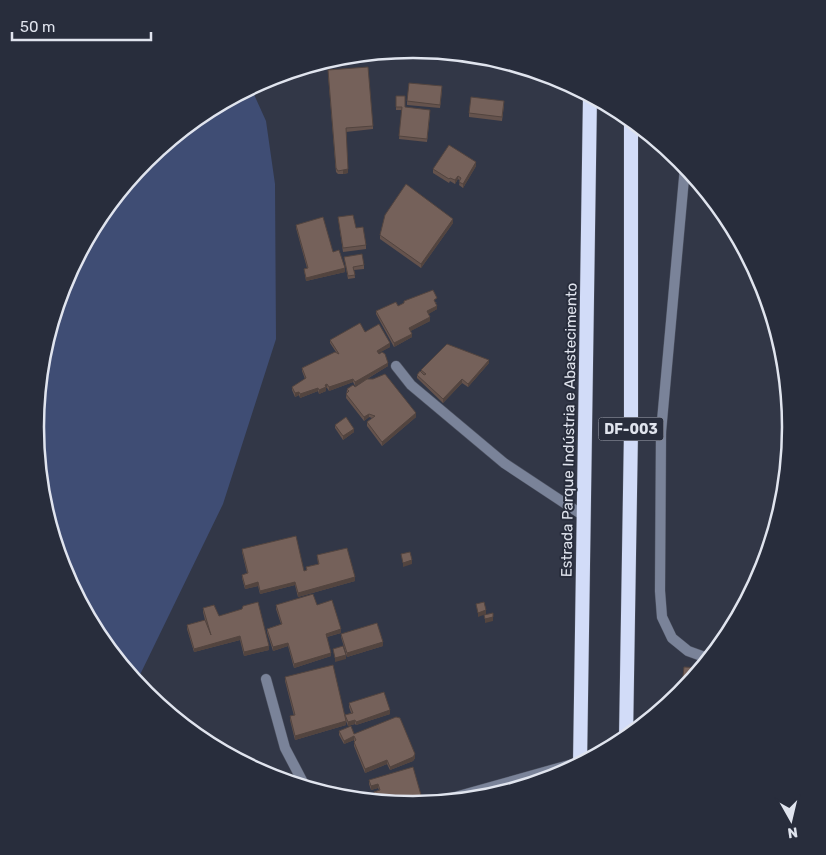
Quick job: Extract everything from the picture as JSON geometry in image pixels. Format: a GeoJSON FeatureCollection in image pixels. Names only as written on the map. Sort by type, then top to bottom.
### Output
{"type":"FeatureCollection","features":[{"type":"Feature","properties":{"kind":"highway","name":"Estrada Parque Indústria e Abastecimento"},"geometry":{"type":"LineString","coordinates":[[580,757],[590,104]]}},
{"type":"Feature","properties":{"kind":"highway","name":"DF-003"},"geometry":{"type":"LineString","coordinates":[[626,729],[631,432],[629,187],[631,130]]}},
{"type":"Feature","properties":{"kind":"highway"},"geometry":{"type":"LineString","coordinates":[[629,187],[639,136]]}},
{"type":"Feature","properties":{"kind":"street"},"geometry":{"type":"LineString","coordinates":[[685,178],[661,432],[660,591],[662,618],[672,638],[679,646],[703,655]]}},
{"type":"Feature","properties":{"kind":"street"},"geometry":{"type":"LineString","coordinates":[[396,366],[411,385],[504,463],[584,516]]}},
{"type":"Feature","properties":{"kind":"street"},"geometry":{"type":"LineString","coordinates":[[631,432],[661,432]]}},
{"type":"Feature","properties":{"kind":"street"},"geometry":{"type":"LineString","coordinates":[[266,679],[285,748],[301,779]]}},
{"type":"Feature","properties":{"kind":"street"},"geometry":{"type":"LineString","coordinates":[[475,792],[542,773]]}},
{"type":"Feature","properties":{"kind":"shaded area"},"geometry":{"type":"Polygon","coordinates":[[[254,94],[266,121],[275,184],[276,339],[223,504],[140,676],[106,633],[93,612],[72,569],[56,523],[47,476],[44,428],[47,379],[51,355],[63,309],[72,286],[93,243],[120,203],[152,166],[188,135],[208,120],[254,94]]]}},
{"type":"Feature","properties":{"kind":"building"},"geometry":{"type":"Polygon","coordinates":[[[368,67],[373,126],[346,128],[348,169],[338,171],[336,168],[328,70],[368,67]]]}},
{"type":"Feature","properties":{"kind":"building"},"geometry":{"type":"Polygon","coordinates":[[[409,83],[442,86],[440,105],[407,101],[409,83]]]}},
{"type":"Feature","properties":{"kind":"building"},"geometry":{"type":"Polygon","coordinates":[[[396,96],[405,96],[405,107],[430,110],[427,139],[399,136],[402,107],[396,107],[396,96]]]}},
{"type":"Feature","properties":{"kind":"building"},"geometry":{"type":"Polygon","coordinates":[[[471,97],[504,101],[502,117],[469,113],[471,97]]]}},
{"type":"Feature","properties":{"kind":"building"},"geometry":{"type":"Polygon","coordinates":[[[449,145],[476,162],[463,184],[459,182],[461,178],[458,176],[455,180],[449,179],[433,169],[449,145]]]}},
{"type":"Feature","properties":{"kind":"building"},"geometry":{"type":"Polygon","coordinates":[[[406,184],[453,219],[421,264],[380,235],[385,215],[406,184]]]}},
{"type":"Feature","properties":{"kind":"building"},"geometry":{"type":"Polygon","coordinates":[[[353,215],[356,228],[363,227],[366,245],[343,248],[338,217],[353,215]]]}},
{"type":"Feature","properties":{"kind":"building"},"geometry":{"type":"Polygon","coordinates":[[[323,217],[333,252],[339,250],[345,268],[306,278],[304,269],[308,268],[296,225],[323,217]]]}},
{"type":"Feature","properties":{"kind":"building"},"geometry":{"type":"Polygon","coordinates":[[[362,254],[364,265],[353,267],[355,275],[348,276],[344,257],[362,254]]]}},
{"type":"Feature","properties":{"kind":"building"},"geometry":{"type":"Polygon","coordinates":[[[433,290],[437,298],[434,300],[437,306],[427,311],[430,317],[409,328],[412,334],[394,343],[376,311],[396,302],[398,306],[404,303],[404,301],[433,290]]]}},
{"type":"Feature","properties":{"kind":"building"},"geometry":{"type":"Polygon","coordinates":[[[360,323],[365,332],[379,324],[390,343],[377,351],[379,354],[382,352],[385,354],[388,363],[355,382],[353,379],[329,387],[327,384],[325,385],[326,387],[319,390],[318,388],[300,394],[299,392],[295,393],[292,387],[306,378],[302,368],[335,352],[339,354],[330,340],[360,323]]]}},
{"type":"Feature","properties":{"kind":"building"},"geometry":{"type":"Polygon","coordinates":[[[447,344],[489,360],[468,384],[462,379],[443,399],[417,375],[420,371],[424,375],[426,374],[421,370],[447,344]]]}},
{"type":"Feature","properties":{"kind":"building"},"geometry":{"type":"Polygon","coordinates":[[[385,374],[416,413],[382,442],[367,422],[375,416],[369,414],[364,417],[346,394],[349,391],[347,389],[353,385],[355,387],[367,379],[373,379],[385,374]]]}},
{"type":"Feature","properties":{"kind":"building"},"geometry":{"type":"Polygon","coordinates":[[[346,417],[354,429],[343,436],[335,425],[346,417]]]}},
{"type":"Feature","properties":{"kind":"building"},"geometry":{"type":"Polygon","coordinates":[[[296,536],[304,571],[307,570],[306,567],[319,564],[317,555],[347,548],[355,577],[298,593],[295,582],[260,591],[258,582],[245,586],[242,575],[248,573],[242,549],[296,536]]]}},
{"type":"Feature","properties":{"kind":"building"},"geometry":{"type":"Polygon","coordinates":[[[410,552],[412,560],[403,563],[401,554],[410,552]]]}},
{"type":"Feature","properties":{"kind":"building"},"geometry":{"type":"Polygon","coordinates":[[[313,594],[317,605],[332,600],[341,629],[326,634],[331,653],[294,664],[288,643],[273,647],[267,629],[282,624],[276,605],[313,594]]]}},
{"type":"Feature","properties":{"kind":"building"},"geometry":{"type":"Polygon","coordinates":[[[258,602],[269,646],[244,652],[240,636],[194,649],[187,625],[205,620],[211,635],[203,608],[214,605],[219,616],[258,602]]]}},
{"type":"Feature","properties":{"kind":"building"},"geometry":{"type":"Polygon","coordinates":[[[484,602],[486,610],[478,613],[476,604],[484,602]]]}},
{"type":"Feature","properties":{"kind":"building"},"geometry":{"type":"Polygon","coordinates":[[[493,613],[493,617],[485,619],[484,615],[493,613]]]}},
{"type":"Feature","properties":{"kind":"building"},"geometry":{"type":"Polygon","coordinates":[[[377,623],[383,642],[347,653],[341,634],[377,623]]]}},
{"type":"Feature","properties":{"kind":"building"},"geometry":{"type":"Polygon","coordinates":[[[343,646],[346,655],[335,658],[333,649],[343,646]]]}},
{"type":"Feature","properties":{"kind":"building"},"geometry":{"type":"Polygon","coordinates":[[[333,665],[346,721],[295,736],[290,716],[295,715],[285,677],[333,665]]]}},
{"type":"Feature","properties":{"kind":"building"},"geometry":{"type":"Polygon","coordinates":[[[684,667],[694,668],[691,671],[683,680],[684,667]]]}},
{"type":"Feature","properties":{"kind":"building"},"geometry":{"type":"Polygon","coordinates":[[[384,692],[390,710],[356,722],[355,720],[348,722],[345,715],[353,713],[349,703],[384,692]]]}},
{"type":"Feature","properties":{"kind":"building"},"geometry":{"type":"Polygon","coordinates":[[[396,717],[400,718],[415,754],[413,757],[390,767],[387,760],[365,769],[354,742],[356,740],[354,736],[344,741],[339,731],[351,726],[354,734],[396,717]]]}},
{"type":"Feature","properties":{"kind":"building"},"geometry":{"type":"Polygon","coordinates":[[[413,767],[421,795],[413,797],[375,795],[374,792],[380,790],[378,784],[371,786],[369,780],[413,767]]]}}]}
